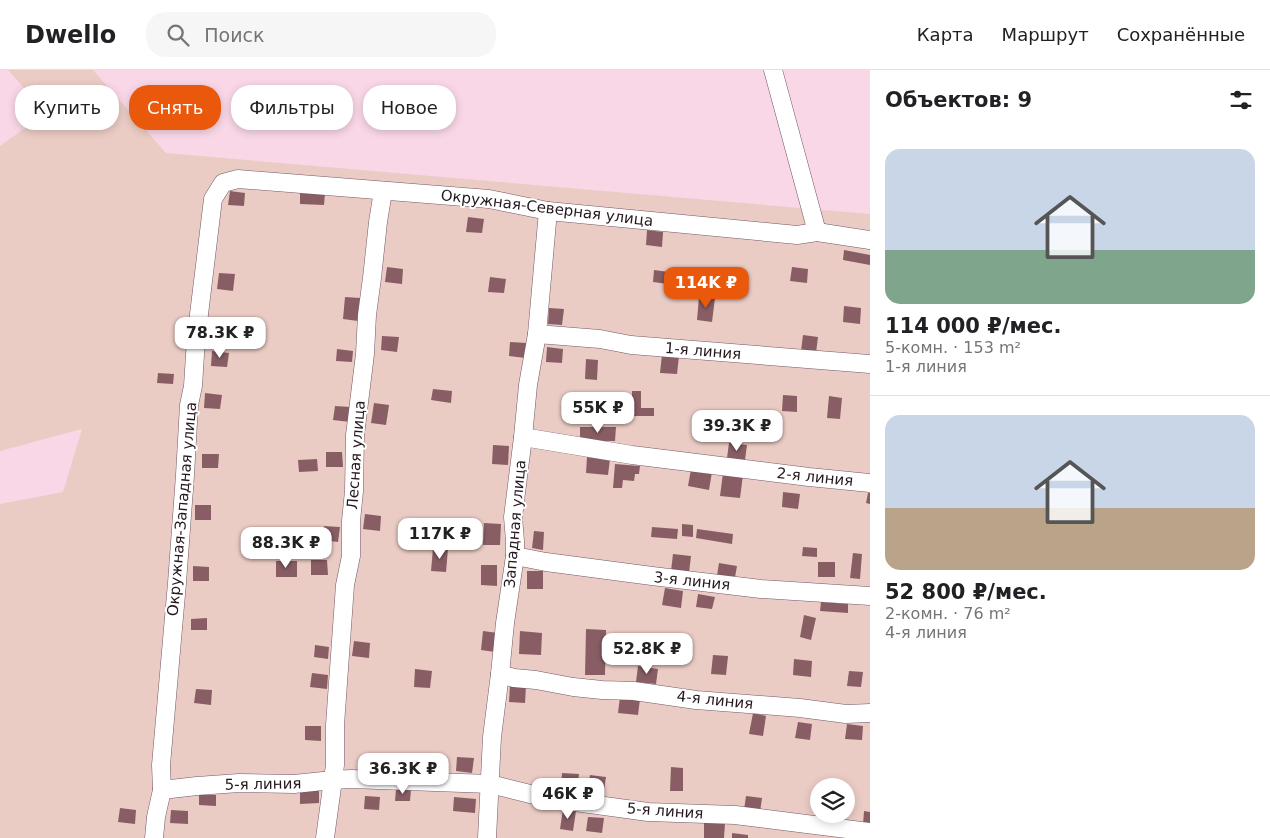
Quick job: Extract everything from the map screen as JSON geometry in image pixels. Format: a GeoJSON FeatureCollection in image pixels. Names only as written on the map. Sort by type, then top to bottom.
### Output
{"type":"FeatureCollection","features":[{"type":"Feature","properties":{"kind":"street"},"geometry":{"type":"LineString","coordinates":[[773,70],[817,232]]}},
{"type":"Feature","properties":{"kind":"street","name":"Окружная-Северная улица"},"geometry":{"type":"LineString","coordinates":[[223,183],[238,179],[488,199],[548,211],[798,235],[817,232],[870,240]]}},
{"type":"Feature","properties":{"kind":"street","name":"Окружная-Западная улица"},"geometry":{"type":"LineString","coordinates":[[154,838],[156,816],[162,790],[161,765],[177,583],[189,405],[193,386],[196,339],[213,199],[223,183]]}},
{"type":"Feature","properties":{"kind":"street","name":"Лесная улица"},"geometry":{"type":"LineString","coordinates":[[325,838],[335,765],[335,725],[345,585],[351,556],[355,435],[367,315],[383,191]]}},
{"type":"Feature","properties":{"kind":"street","name":"Западная улица"},"geometry":{"type":"LineString","coordinates":[[487,838],[492,737],[515,556],[512,517],[536,334],[548,211]]}},
{"type":"Feature","properties":{"kind":"street","name":"1-я линия"},"geometry":{"type":"LineString","coordinates":[[536,334],[600,339],[631,345],[870,364]]}},
{"type":"Feature","properties":{"kind":"street","name":"2-я линия"},"geometry":{"type":"LineString","coordinates":[[523,437],[640,456],[870,483]]}},
{"type":"Feature","properties":{"kind":"street","name":"3-я линия"},"geometry":{"type":"LineString","coordinates":[[515,556],[546,562],[760,589],[870,596]]}},
{"type":"Feature","properties":{"kind":"street","name":"4-я линия"},"geometry":{"type":"LineString","coordinates":[[500,674],[514,678],[602,690],[634,691],[696,700],[791,707],[846,714],[870,713]]}},
{"type":"Feature","properties":{"kind":"street","name":"5-я линия"},"geometry":{"type":"LineString","coordinates":[[162,790],[231,784],[294,784],[333,780],[490,784],[546,798],[648,812],[735,815],[870,832]]}},
{"type":"Feature","properties":{"kind":"shaded area"},"geometry":{"type":"Polygon","coordinates":[[[8,70],[93,70],[106,85],[21,85],[8,70]]]}},
{"type":"Feature","properties":{"kind":"shaded area"},"geometry":{"type":"Polygon","coordinates":[[[119,100],[129,111],[129,130],[146,130],[166,153],[870,214],[870,838],[0,838],[0,504],[63,492],[82,429],[0,451],[0,146],[22,130],[119,130],[119,100]]]}},
{"type":"Feature","properties":{"kind":"building"},"geometry":{"type":"Polygon","coordinates":[[[230,191],[245,193],[244,206],[228,205],[230,191]]]}},
{"type":"Feature","properties":{"kind":"building"},"geometry":{"type":"Polygon","coordinates":[[[300,192],[325,193],[324,205],[300,204],[300,192]]]}},
{"type":"Feature","properties":{"kind":"building"},"geometry":{"type":"Polygon","coordinates":[[[468,217],[484,219],[482,233],[466,232],[468,217]]]}},
{"type":"Feature","properties":{"kind":"building"},"geometry":{"type":"Polygon","coordinates":[[[647,230],[663,232],[662,247],[646,245],[647,230]]]}},
{"type":"Feature","properties":{"kind":"building"},"geometry":{"type":"Polygon","coordinates":[[[844,250],[870,255],[870,265],[843,260],[844,250]]]}},
{"type":"Feature","properties":{"kind":"building"},"geometry":{"type":"Polygon","coordinates":[[[387,267],[403,269],[402,284],[385,282],[387,267]]]}},
{"type":"Feature","properties":{"kind":"building"},"geometry":{"type":"Polygon","coordinates":[[[792,267],[808,269],[807,283],[790,281],[792,267]]]}},
{"type":"Feature","properties":{"kind":"building"},"geometry":{"type":"Polygon","coordinates":[[[654,270],[669,272],[668,284],[653,282],[654,270]]]}},
{"type":"Feature","properties":{"kind":"building"},"geometry":{"type":"Polygon","coordinates":[[[219,273],[235,274],[233,291],[217,289],[219,273]]]}},
{"type":"Feature","properties":{"kind":"building"},"geometry":{"type":"Polygon","coordinates":[[[490,277],[506,279],[504,293],[488,292],[490,277]]]}},
{"type":"Feature","properties":{"kind":"building"},"geometry":{"type":"Polygon","coordinates":[[[345,297],[360,298],[358,321],[343,319],[345,297]]]}},
{"type":"Feature","properties":{"kind":"building"},"geometry":{"type":"Polygon","coordinates":[[[699,297],[715,298],[712,322],[697,320],[699,297]]]}},
{"type":"Feature","properties":{"kind":"building"},"geometry":{"type":"Polygon","coordinates":[[[844,306],[861,308],[860,324],[843,322],[844,306]]]}},
{"type":"Feature","properties":{"kind":"building"},"geometry":{"type":"Polygon","coordinates":[[[549,308],[564,309],[562,325],[548,324],[549,308]]]}},
{"type":"Feature","properties":{"kind":"building"},"geometry":{"type":"Polygon","coordinates":[[[803,335],[818,337],[816,353],[801,351],[803,335]]]}},
{"type":"Feature","properties":{"kind":"building"},"geometry":{"type":"Polygon","coordinates":[[[382,336],[399,337],[397,352],[381,350],[382,336]]]}},
{"type":"Feature","properties":{"kind":"building"},"geometry":{"type":"Polygon","coordinates":[[[510,342],[527,343],[525,358],[509,356],[510,342]]]}},
{"type":"Feature","properties":{"kind":"building"},"geometry":{"type":"Polygon","coordinates":[[[547,347],[563,349],[562,363],[546,362],[547,347]]]}},
{"type":"Feature","properties":{"kind":"building"},"geometry":{"type":"Polygon","coordinates":[[[337,349],[353,351],[352,362],[336,361],[337,349]]]}},
{"type":"Feature","properties":{"kind":"building"},"geometry":{"type":"Polygon","coordinates":[[[212,351],[229,353],[227,367],[211,366],[212,351]]]}},
{"type":"Feature","properties":{"kind":"building"},"geometry":{"type":"Polygon","coordinates":[[[662,354],[679,356],[677,374],[660,373],[662,354]]]}},
{"type":"Feature","properties":{"kind":"building"},"geometry":{"type":"Polygon","coordinates":[[[586,359],[598,360],[597,380],[585,379],[586,359]]]}},
{"type":"Feature","properties":{"kind":"building"},"geometry":{"type":"Polygon","coordinates":[[[158,373],[174,374],[173,384],[157,383],[158,373]]]}},
{"type":"Feature","properties":{"kind":"building"},"geometry":{"type":"Polygon","coordinates":[[[433,389],[452,391],[451,403],[431,400],[433,389]]]}},
{"type":"Feature","properties":{"kind":"building"},"geometry":{"type":"Polygon","coordinates":[[[632,391],[641,391],[641,408],[654,408],[654,416],[632,416],[632,391]]]}},
{"type":"Feature","properties":{"kind":"building"},"geometry":{"type":"Polygon","coordinates":[[[205,393],[222,395],[220,409],[204,408],[205,393]]]}},
{"type":"Feature","properties":{"kind":"building"},"geometry":{"type":"Polygon","coordinates":[[[783,395],[797,396],[797,412],[782,411],[783,395]]]}},
{"type":"Feature","properties":{"kind":"building"},"geometry":{"type":"Polygon","coordinates":[[[829,396],[842,398],[840,419],[827,418],[829,396]]]}},
{"type":"Feature","properties":{"kind":"building"},"geometry":{"type":"Polygon","coordinates":[[[374,403],[389,405],[386,425],[371,423],[374,403]]]}},
{"type":"Feature","properties":{"kind":"building"},"geometry":{"type":"Polygon","coordinates":[[[335,406],[351,407],[350,422],[333,420],[335,406]]]}},
{"type":"Feature","properties":{"kind":"building"},"geometry":{"type":"Polygon","coordinates":[[[730,417],[755,419],[754,427],[729,425],[730,417]]]}},
{"type":"Feature","properties":{"kind":"building"},"geometry":{"type":"Polygon","coordinates":[[[580,427],[616,427],[615,441],[580,441],[580,427]]]}},
{"type":"Feature","properties":{"kind":"building"},"geometry":{"type":"Polygon","coordinates":[[[729,443],[747,445],[745,460],[727,458],[729,443]]]}},
{"type":"Feature","properties":{"kind":"building"},"geometry":{"type":"Polygon","coordinates":[[[493,445],[509,446],[508,465],[492,464],[493,445]]]}},
{"type":"Feature","properties":{"kind":"building"},"geometry":{"type":"Polygon","coordinates":[[[326,452],[342,452],[343,467],[326,467],[326,452]]]}},
{"type":"Feature","properties":{"kind":"building"},"geometry":{"type":"Polygon","coordinates":[[[202,454],[219,454],[218,468],[202,468],[202,454]]]}},
{"type":"Feature","properties":{"kind":"building"},"geometry":{"type":"Polygon","coordinates":[[[587,457],[610,459],[608,475],[586,473],[587,457]]]}},
{"type":"Feature","properties":{"kind":"building"},"geometry":{"type":"Polygon","coordinates":[[[317,459],[318,471],[299,472],[298,460],[317,459]]]}},
{"type":"Feature","properties":{"kind":"building"},"geometry":{"type":"Polygon","coordinates":[[[615,464],[640,466],[639,474],[635,474],[634,481],[623,480],[622,488],[613,488],[615,464]]]}},
{"type":"Feature","properties":{"kind":"building"},"geometry":{"type":"Polygon","coordinates":[[[691,469],[712,472],[709,490],[688,486],[691,469]]]}},
{"type":"Feature","properties":{"kind":"building"},"geometry":{"type":"Polygon","coordinates":[[[723,473],[743,475],[740,498],[720,496],[723,473]]]}},
{"type":"Feature","properties":{"kind":"building"},"geometry":{"type":"Polygon","coordinates":[[[783,492],[800,494],[798,509],[782,507],[783,492]]]}},
{"type":"Feature","properties":{"kind":"building"},"geometry":{"type":"Polygon","coordinates":[[[868,493],[870,493],[870,504],[866,503],[868,493]]]}},
{"type":"Feature","properties":{"kind":"building"},"geometry":{"type":"Polygon","coordinates":[[[195,505],[211,505],[211,520],[195,520],[195,505]]]}},
{"type":"Feature","properties":{"kind":"building"},"geometry":{"type":"Polygon","coordinates":[[[365,514],[381,516],[380,531],[363,529],[365,514]]]}},
{"type":"Feature","properties":{"kind":"building"},"geometry":{"type":"Polygon","coordinates":[[[484,523],[501,524],[500,545],[483,545],[484,523]]]}},
{"type":"Feature","properties":{"kind":"building"},"geometry":{"type":"Polygon","coordinates":[[[682,524],[693,525],[693,537],[682,536],[682,524]]]}},
{"type":"Feature","properties":{"kind":"building"},"geometry":{"type":"Polygon","coordinates":[[[324,526],[340,527],[338,542],[322,540],[324,526]]]}},
{"type":"Feature","properties":{"kind":"building"},"geometry":{"type":"Polygon","coordinates":[[[652,527],[678,529],[677,539],[651,537],[652,527]]]}},
{"type":"Feature","properties":{"kind":"building"},"geometry":{"type":"Polygon","coordinates":[[[697,529],[733,534],[732,544],[696,538],[697,529]]]}},
{"type":"Feature","properties":{"kind":"building"},"geometry":{"type":"Polygon","coordinates":[[[534,531],[544,532],[543,550],[532,548],[534,531]]]}},
{"type":"Feature","properties":{"kind":"building"},"geometry":{"type":"Polygon","coordinates":[[[803,547],[817,548],[817,557],[802,556],[803,547]]]}},
{"type":"Feature","properties":{"kind":"building"},"geometry":{"type":"Polygon","coordinates":[[[433,548],[448,549],[446,572],[431,571],[433,548]]]}},
{"type":"Feature","properties":{"kind":"building"},"geometry":{"type":"Polygon","coordinates":[[[853,553],[862,554],[860,579],[850,578],[853,553]]]}},
{"type":"Feature","properties":{"kind":"building"},"geometry":{"type":"Polygon","coordinates":[[[673,554],[691,556],[689,573],[671,571],[673,554]]]}},
{"type":"Feature","properties":{"kind":"building"},"geometry":{"type":"Polygon","coordinates":[[[311,560],[327,560],[328,575],[311,575],[311,560]]]}},
{"type":"Feature","properties":{"kind":"building"},"geometry":{"type":"Polygon","coordinates":[[[276,561],[297,561],[297,577],[276,577],[276,561]]]}},
{"type":"Feature","properties":{"kind":"building"},"geometry":{"type":"Polygon","coordinates":[[[818,562],[835,562],[835,577],[818,577],[818,562]]]}},
{"type":"Feature","properties":{"kind":"building"},"geometry":{"type":"Polygon","coordinates":[[[719,563],[737,566],[734,583],[716,581],[719,563]]]}},
{"type":"Feature","properties":{"kind":"building"},"geometry":{"type":"Polygon","coordinates":[[[481,565],[497,565],[497,586],[481,585],[481,565]]]}},
{"type":"Feature","properties":{"kind":"building"},"geometry":{"type":"Polygon","coordinates":[[[193,566],[209,567],[209,581],[193,581],[193,566]]]}},
{"type":"Feature","properties":{"kind":"building"},"geometry":{"type":"Polygon","coordinates":[[[527,571],[543,571],[543,589],[527,589],[527,571]]]}},
{"type":"Feature","properties":{"kind":"building"},"geometry":{"type":"Polygon","coordinates":[[[665,588],[683,591],[681,608],[662,605],[665,588]]]}},
{"type":"Feature","properties":{"kind":"building"},"geometry":{"type":"Polygon","coordinates":[[[698,594],[715,597],[712,609],[696,607],[698,594]]]}},
{"type":"Feature","properties":{"kind":"building"},"geometry":{"type":"Polygon","coordinates":[[[821,602],[848,604],[848,613],[820,611],[821,602]]]}},
{"type":"Feature","properties":{"kind":"building"},"geometry":{"type":"Polygon","coordinates":[[[804,615],[816,618],[811,640],[800,637],[804,615]]]}},
{"type":"Feature","properties":{"kind":"building"},"geometry":{"type":"Polygon","coordinates":[[[207,618],[207,630],[191,630],[191,619],[207,618]]]}},
{"type":"Feature","properties":{"kind":"building"},"geometry":{"type":"Polygon","coordinates":[[[586,629],[606,630],[605,675],[585,675],[586,629]]]}},
{"type":"Feature","properties":{"kind":"building"},"geometry":{"type":"Polygon","coordinates":[[[483,631],[498,633],[495,652],[481,650],[483,631]]]}},
{"type":"Feature","properties":{"kind":"building"},"geometry":{"type":"Polygon","coordinates":[[[520,631],[542,633],[541,655],[519,654],[520,631]]]}},
{"type":"Feature","properties":{"kind":"building"},"geometry":{"type":"Polygon","coordinates":[[[354,641],[370,643],[369,658],[352,656],[354,641]]]}},
{"type":"Feature","properties":{"kind":"building"},"geometry":{"type":"Polygon","coordinates":[[[315,645],[329,647],[328,659],[314,657],[315,645]]]}},
{"type":"Feature","properties":{"kind":"building"},"geometry":{"type":"Polygon","coordinates":[[[713,655],[728,656],[726,675],[711,674],[713,655]]]}},
{"type":"Feature","properties":{"kind":"building"},"geometry":{"type":"Polygon","coordinates":[[[794,659],[812,661],[811,677],[793,675],[794,659]]]}},
{"type":"Feature","properties":{"kind":"building"},"geometry":{"type":"Polygon","coordinates":[[[638,666],[658,669],[656,684],[636,682],[638,666]]]}},
{"type":"Feature","properties":{"kind":"building"},"geometry":{"type":"Polygon","coordinates":[[[415,669],[432,671],[430,688],[414,687],[415,669]]]}},
{"type":"Feature","properties":{"kind":"building"},"geometry":{"type":"Polygon","coordinates":[[[849,671],[863,672],[861,687],[847,686],[849,671]]]}},
{"type":"Feature","properties":{"kind":"building"},"geometry":{"type":"Polygon","coordinates":[[[312,673],[328,675],[327,689],[310,687],[312,673]]]}},
{"type":"Feature","properties":{"kind":"building"},"geometry":{"type":"Polygon","coordinates":[[[510,685],[526,686],[525,703],[509,702],[510,685]]]}},
{"type":"Feature","properties":{"kind":"building"},"geometry":{"type":"Polygon","coordinates":[[[196,689],[212,690],[211,705],[194,703],[196,689]]]}},
{"type":"Feature","properties":{"kind":"building"},"geometry":{"type":"Polygon","coordinates":[[[620,697],[640,699],[638,715],[618,713],[620,697]]]}},
{"type":"Feature","properties":{"kind":"building"},"geometry":{"type":"Polygon","coordinates":[[[753,713],[766,716],[763,736],[749,734],[753,713]]]}},
{"type":"Feature","properties":{"kind":"building"},"geometry":{"type":"Polygon","coordinates":[[[798,722],[812,724],[810,740],[795,738],[798,722]]]}},
{"type":"Feature","properties":{"kind":"building"},"geometry":{"type":"Polygon","coordinates":[[[847,724],[863,726],[862,740],[845,739],[847,724]]]}},
{"type":"Feature","properties":{"kind":"building"},"geometry":{"type":"Polygon","coordinates":[[[305,726],[321,726],[321,741],[305,740],[305,726]]]}},
{"type":"Feature","properties":{"kind":"building"},"geometry":{"type":"Polygon","coordinates":[[[413,756],[427,757],[427,773],[412,772],[413,756]]]}},
{"type":"Feature","properties":{"kind":"building"},"geometry":{"type":"Polygon","coordinates":[[[457,757],[474,758],[472,773],[456,771],[457,757]]]}},
{"type":"Feature","properties":{"kind":"building"},"geometry":{"type":"Polygon","coordinates":[[[671,767],[683,768],[683,791],[670,791],[671,767]]]}},
{"type":"Feature","properties":{"kind":"building"},"geometry":{"type":"Polygon","coordinates":[[[562,773],[579,774],[577,791],[561,789],[562,773]]]}},
{"type":"Feature","properties":{"kind":"building"},"geometry":{"type":"Polygon","coordinates":[[[590,775],[606,777],[603,797],[587,795],[590,775]]]}},
{"type":"Feature","properties":{"kind":"building"},"geometry":{"type":"Polygon","coordinates":[[[396,789],[411,790],[410,801],[395,801],[396,789]]]}},
{"type":"Feature","properties":{"kind":"building"},"geometry":{"type":"Polygon","coordinates":[[[319,790],[319,803],[300,804],[300,791],[319,790]]]}},
{"type":"Feature","properties":{"kind":"building"},"geometry":{"type":"Polygon","coordinates":[[[199,795],[216,795],[216,806],[199,805],[199,795]]]}},
{"type":"Feature","properties":{"kind":"building"},"geometry":{"type":"Polygon","coordinates":[[[365,796],[380,797],[379,810],[364,809],[365,796]]]}},
{"type":"Feature","properties":{"kind":"building"},"geometry":{"type":"Polygon","coordinates":[[[746,796],[762,798],[760,812],[744,810],[746,796]]]}},
{"type":"Feature","properties":{"kind":"building"},"geometry":{"type":"Polygon","coordinates":[[[454,797],[476,799],[475,813],[453,811],[454,797]]]}},
{"type":"Feature","properties":{"kind":"building"},"geometry":{"type":"Polygon","coordinates":[[[120,808],[136,810],[135,824],[118,822],[120,808]]]}},
{"type":"Feature","properties":{"kind":"building"},"geometry":{"type":"Polygon","coordinates":[[[563,809],[576,811],[573,831],[560,829],[563,809]]]}},
{"type":"Feature","properties":{"kind":"building"},"geometry":{"type":"Polygon","coordinates":[[[171,810],[188,811],[188,824],[170,823],[171,810]]]}},
{"type":"Feature","properties":{"kind":"building"},"geometry":{"type":"Polygon","coordinates":[[[864,811],[870,812],[870,826],[863,825],[864,811]]]}},
{"type":"Feature","properties":{"kind":"building"},"geometry":{"type":"Polygon","coordinates":[[[588,817],[604,818],[602,833],[586,831],[588,817]]]}},
{"type":"Feature","properties":{"kind":"building"},"geometry":{"type":"Polygon","coordinates":[[[704,822],[725,823],[724,838],[704,838],[704,822]]]}},
{"type":"Feature","properties":{"kind":"building"},"geometry":{"type":"Polygon","coordinates":[[[732,833],[748,835],[748,838],[732,838],[732,833]]]}}]}
